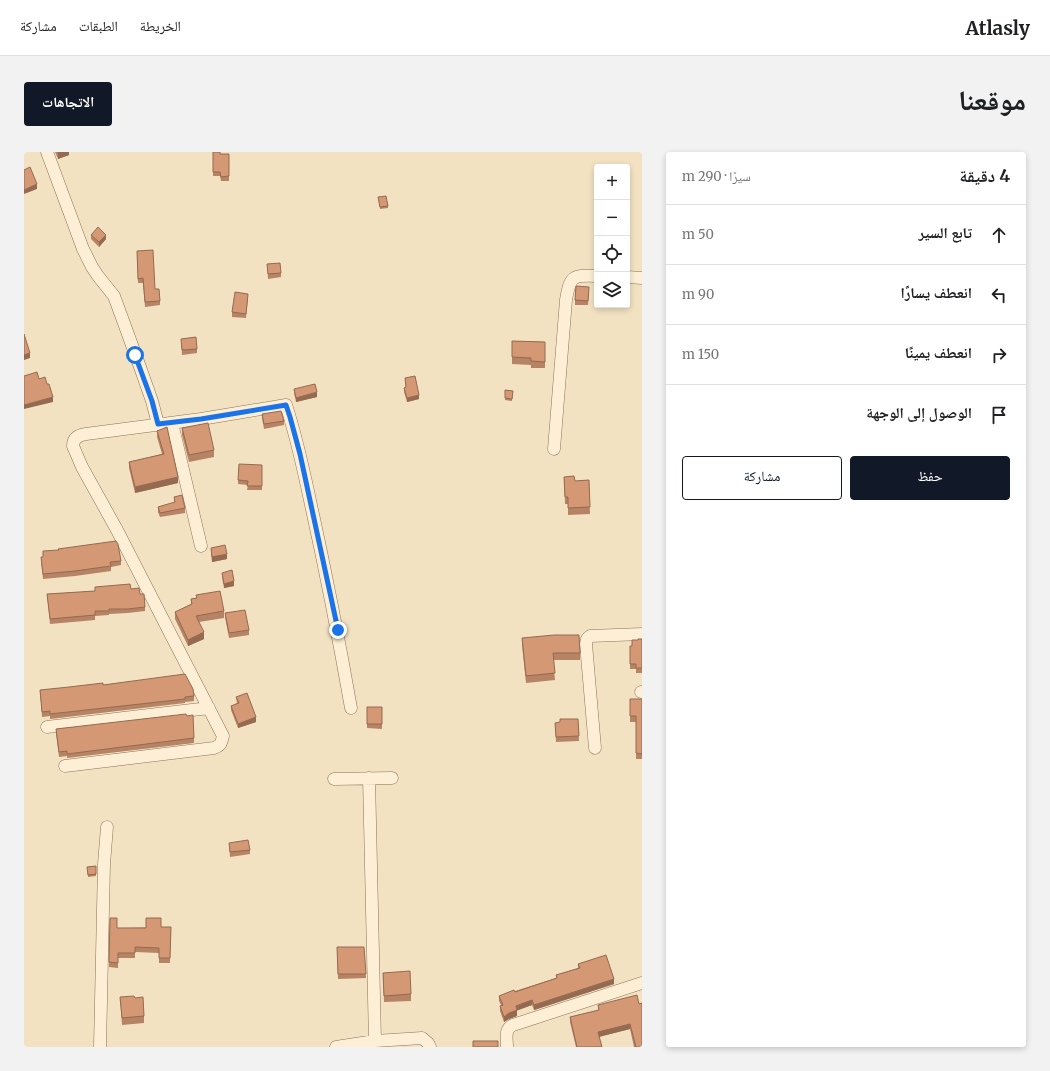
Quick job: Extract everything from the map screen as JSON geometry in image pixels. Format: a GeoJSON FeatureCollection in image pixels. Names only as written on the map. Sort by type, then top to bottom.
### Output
{"type":"FeatureCollection","features":[{"type":"Feature","properties":{"kind":"street"},"geometry":{"type":"LineString","coordinates":[[47,152],[83,249],[92,267],[114,296],[152,401],[158,424]]}},
{"type":"Feature","properties":{"kind":"street"},"geometry":{"type":"LineString","coordinates":[[554,449],[568,287],[573,278],[594,276]]}},
{"type":"Feature","properties":{"kind":"street"},"geometry":{"type":"LineString","coordinates":[[630,277],[642,278]]}},
{"type":"Feature","properties":{"kind":"street"},"geometry":{"type":"LineString","coordinates":[[65,766],[214,748],[222,743],[223,736],[117,530],[82,467],[73,446],[73,442],[76,437],[81,435],[172,423],[286,405],[293,426],[338,630],[351,708]]}},
{"type":"Feature","properties":{"kind":"street"},"geometry":{"type":"LineString","coordinates":[[172,423],[201,546]]}},
{"type":"Feature","properties":{"kind":"street"},"geometry":{"type":"LineString","coordinates":[[595,748],[586,639],[590,636],[642,634]]}},
{"type":"Feature","properties":{"kind":"street"},"geometry":{"type":"LineString","coordinates":[[47,727],[209,708]]}},
{"type":"Feature","properties":{"kind":"street"},"geometry":{"type":"LineString","coordinates":[[369,778],[375,1041]]}},
{"type":"Feature","properties":{"kind":"street"},"geometry":{"type":"LineString","coordinates":[[334,779],[392,778]]}},
{"type":"Feature","properties":{"kind":"street"},"geometry":{"type":"LineString","coordinates":[[100,1047],[104,864],[107,827]]}},
{"type":"Feature","properties":{"kind":"street"},"geometry":{"type":"LineString","coordinates":[[507,1047],[507,1032],[509,1027],[513,1025],[642,983]]}},
{"type":"Feature","properties":{"kind":"street"},"geometry":{"type":"LineString","coordinates":[[336,1047],[375,1041],[422,1038],[430,1047]]}},
{"type":"Feature","properties":{"kind":"building"},"geometry":{"type":"Polygon","coordinates":[[[213,152],[229,154],[229,176],[221,177],[220,172],[213,172],[213,152]]]}},
{"type":"Feature","properties":{"kind":"building"},"geometry":{"type":"Polygon","coordinates":[[[30,167],[37,184],[24,190],[24,170],[30,167]]]}},
{"type":"Feature","properties":{"kind":"building"},"geometry":{"type":"Polygon","coordinates":[[[386,196],[388,206],[380,207],[378,197],[386,196]]]}},
{"type":"Feature","properties":{"kind":"building"},"geometry":{"type":"Polygon","coordinates":[[[98,227],[106,235],[99,242],[91,235],[98,227]]]}},
{"type":"Feature","properties":{"kind":"building"},"geometry":{"type":"Polygon","coordinates":[[[153,250],[155,289],[159,289],[160,301],[145,302],[143,278],[138,279],[137,251],[153,250]]]}},
{"type":"Feature","properties":{"kind":"building"},"geometry":{"type":"Polygon","coordinates":[[[280,263],[281,273],[268,274],[267,264],[280,263]]]}},
{"type":"Feature","properties":{"kind":"building"},"geometry":{"type":"Polygon","coordinates":[[[576,286],[589,287],[588,301],[575,300],[576,286]]]}},
{"type":"Feature","properties":{"kind":"building"},"geometry":{"type":"Polygon","coordinates":[[[235,292],[248,294],[246,314],[232,312],[235,292]]]}},
{"type":"Feature","properties":{"kind":"building"},"geometry":{"type":"Polygon","coordinates":[[[24,334],[30,353],[24,355],[24,334]]]}},
{"type":"Feature","properties":{"kind":"building"},"geometry":{"type":"Polygon","coordinates":[[[196,337],[197,349],[182,350],[181,339],[196,337]]]}},
{"type":"Feature","properties":{"kind":"building"},"geometry":{"type":"Polygon","coordinates":[[[512,341],[545,342],[545,362],[531,361],[531,358],[512,357],[512,341]]]}},
{"type":"Feature","properties":{"kind":"building"},"geometry":{"type":"Polygon","coordinates":[[[37,372],[39,379],[45,377],[53,397],[24,405],[24,376],[37,372]]]}},
{"type":"Feature","properties":{"kind":"building"},"geometry":{"type":"Polygon","coordinates":[[[415,376],[419,395],[407,398],[404,388],[406,387],[405,378],[415,376]]]}},
{"type":"Feature","properties":{"kind":"building"},"geometry":{"type":"Polygon","coordinates":[[[315,384],[317,392],[296,398],[294,389],[315,384]]]}},
{"type":"Feature","properties":{"kind":"building"},"geometry":{"type":"Polygon","coordinates":[[[505,390],[513,391],[512,399],[505,398],[505,390]]]}},
{"type":"Feature","properties":{"kind":"building"},"geometry":{"type":"Polygon","coordinates":[[[281,411],[284,421],[264,424],[262,414],[281,411]]]}},
{"type":"Feature","properties":{"kind":"building"},"geometry":{"type":"Polygon","coordinates":[[[208,423],[214,450],[189,455],[182,428],[208,423]]]}},
{"type":"Feature","properties":{"kind":"building"},"geometry":{"type":"Polygon","coordinates":[[[167,427],[178,477],[135,487],[129,462],[164,454],[157,431],[167,427]]]}},
{"type":"Feature","properties":{"kind":"building"},"geometry":{"type":"Polygon","coordinates":[[[239,464],[262,465],[262,486],[247,486],[248,481],[238,480],[239,464]]]}},
{"type":"Feature","properties":{"kind":"building"},"geometry":{"type":"Polygon","coordinates":[[[574,476],[575,481],[589,480],[590,507],[568,508],[568,497],[565,497],[564,477],[574,476]]]}},
{"type":"Feature","properties":{"kind":"building"},"geometry":{"type":"Polygon","coordinates":[[[182,495],[185,508],[160,513],[158,507],[175,502],[174,497],[182,495]]]}},
{"type":"Feature","properties":{"kind":"building"},"geometry":{"type":"Polygon","coordinates":[[[116,541],[118,544],[121,561],[110,562],[111,566],[43,574],[41,557],[43,557],[43,551],[116,541]]]}},
{"type":"Feature","properties":{"kind":"building"},"geometry":{"type":"Polygon","coordinates":[[[225,545],[227,554],[212,557],[211,548],[225,545]]]}},
{"type":"Feature","properties":{"kind":"building"},"geometry":{"type":"Polygon","coordinates":[[[232,570],[234,581],[224,584],[222,573],[232,570]]]}},
{"type":"Feature","properties":{"kind":"building"},"geometry":{"type":"Polygon","coordinates":[[[130,584],[131,589],[139,588],[140,594],[144,594],[145,607],[109,609],[109,611],[95,611],[95,615],[50,619],[47,594],[95,591],[95,587],[130,584]]]}},
{"type":"Feature","properties":{"kind":"building"},"geometry":{"type":"Polygon","coordinates":[[[220,591],[224,611],[196,616],[204,632],[188,640],[175,612],[192,604],[191,599],[197,598],[196,595],[220,591]]]}},
{"type":"Feature","properties":{"kind":"building"},"geometry":{"type":"Polygon","coordinates":[[[245,610],[249,630],[229,633],[225,613],[245,610]]]}},
{"type":"Feature","properties":{"kind":"building"},"geometry":{"type":"Polygon","coordinates":[[[554,635],[579,635],[580,653],[553,653],[555,673],[526,676],[522,638],[554,635]]]}},
{"type":"Feature","properties":{"kind":"building"},"geometry":{"type":"Polygon","coordinates":[[[642,639],[642,668],[636,668],[636,664],[630,664],[630,646],[632,646],[632,640],[642,639]]]}},
{"type":"Feature","properties":{"kind":"building"},"geometry":{"type":"Polygon","coordinates":[[[185,674],[193,689],[194,696],[185,697],[185,699],[50,714],[50,711],[42,712],[40,690],[103,683],[103,685],[185,674]]]}},
{"type":"Feature","properties":{"kind":"building"},"geometry":{"type":"Polygon","coordinates":[[[247,693],[256,717],[238,724],[231,706],[239,703],[236,697],[247,693]]]}},
{"type":"Feature","properties":{"kind":"building"},"geometry":{"type":"Polygon","coordinates":[[[630,699],[642,699],[642,754],[636,753],[636,716],[630,716],[630,699]]]}},
{"type":"Feature","properties":{"kind":"building"},"geometry":{"type":"Polygon","coordinates":[[[367,707],[382,707],[382,724],[367,724],[367,707]]]}},
{"type":"Feature","properties":{"kind":"building"},"geometry":{"type":"Polygon","coordinates":[[[186,714],[187,716],[193,715],[194,738],[67,754],[67,751],[59,752],[56,729],[186,714]]]}},
{"type":"Feature","properties":{"kind":"building"},"geometry":{"type":"Polygon","coordinates":[[[560,719],[578,719],[579,736],[556,737],[555,723],[560,722],[560,719]]]}},
{"type":"Feature","properties":{"kind":"building"},"geometry":{"type":"Polygon","coordinates":[[[248,840],[250,850],[230,852],[229,843],[248,840]]]}},
{"type":"Feature","properties":{"kind":"building"},"geometry":{"type":"Polygon","coordinates":[[[96,866],[96,874],[88,875],[87,867],[96,866]]]}},
{"type":"Feature","properties":{"kind":"building"},"geometry":{"type":"Polygon","coordinates":[[[110,918],[117,918],[117,928],[146,928],[146,918],[161,918],[161,927],[171,927],[170,958],[159,958],[159,948],[135,947],[135,953],[118,953],[118,963],[109,962],[110,918]]]}},
{"type":"Feature","properties":{"kind":"building"},"geometry":{"type":"Polygon","coordinates":[[[337,947],[364,947],[366,974],[338,974],[337,947]]]}},
{"type":"Feature","properties":{"kind":"building"},"geometry":{"type":"Polygon","coordinates":[[[606,955],[614,979],[534,1005],[532,1000],[516,1006],[517,1010],[504,1017],[500,1006],[503,1005],[499,996],[514,990],[515,992],[557,978],[556,975],[580,968],[578,964],[606,955]]]}},
{"type":"Feature","properties":{"kind":"building"},"geometry":{"type":"Polygon","coordinates":[[[410,971],[411,994],[384,996],[383,973],[410,971]]]}},
{"type":"Feature","properties":{"kind":"building"},"geometry":{"type":"Polygon","coordinates":[[[637,995],[639,1004],[642,1003],[642,1047],[636,1047],[630,1024],[598,1032],[602,1047],[577,1047],[570,1017],[599,1010],[598,1005],[637,995]]]}},
{"type":"Feature","properties":{"kind":"building"},"geometry":{"type":"Polygon","coordinates":[[[134,996],[135,998],[143,997],[144,1016],[122,1018],[120,997],[134,996]]]}},
{"type":"Feature","properties":{"kind":"building"},"geometry":{"type":"Polygon","coordinates":[[[473,1041],[498,1041],[498,1047],[473,1047],[473,1041]]]}},
{"type":"Feature","properties":{"kind":"route"},"geometry":{"type":"LineString","coordinates":[[135,355],[152,401],[158,424],[201,419],[286,405],[300,454],[338,630]]}}]}
